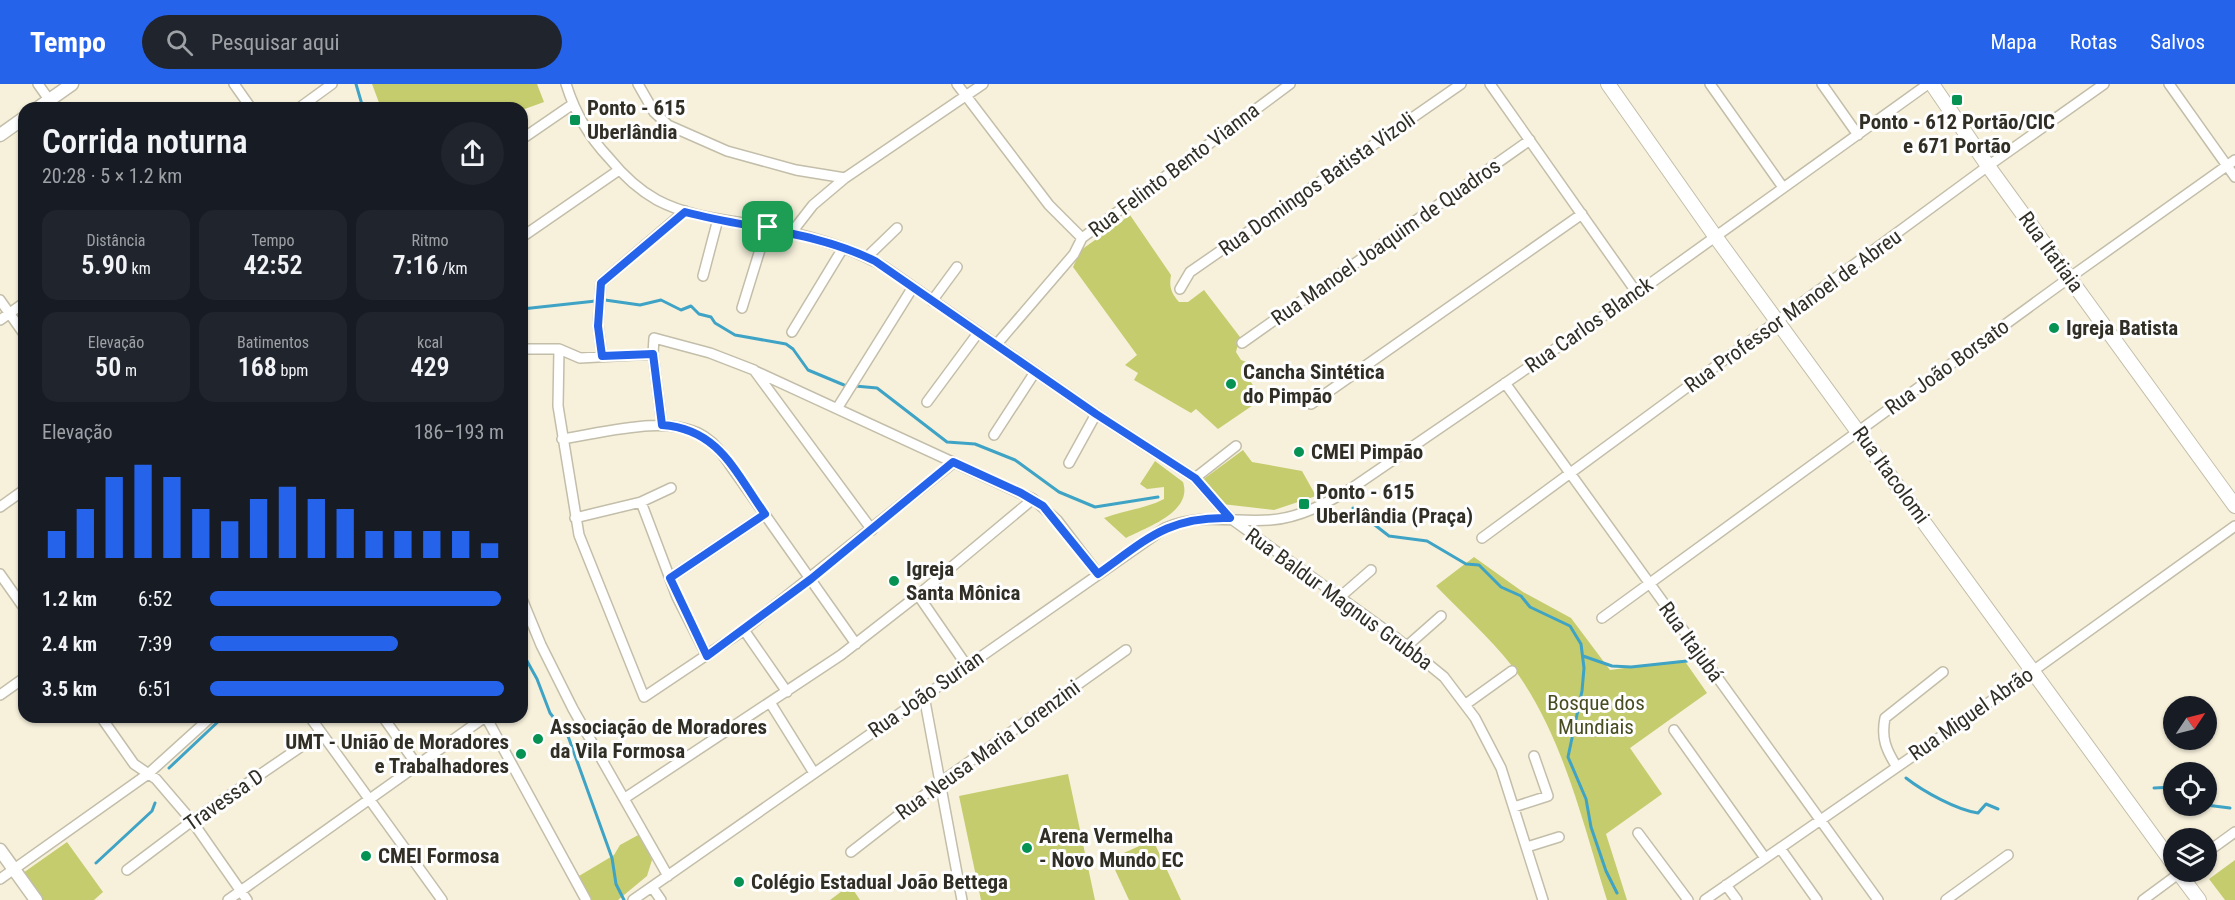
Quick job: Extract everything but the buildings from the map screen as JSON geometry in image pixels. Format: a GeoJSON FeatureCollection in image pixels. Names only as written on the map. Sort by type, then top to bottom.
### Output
{"type":"FeatureCollection","features":[{"type":"Feature","properties":{"kind":"main road","name":"Rua Itacolomi"},"geometry":{"type":"LineString","coordinates":[[1608,84],[1715,236],[2163,849]]}},
{"type":"Feature","properties":{"kind":"main road","name":"Rua Itatiaia"},"geometry":{"type":"LineString","coordinates":[[1930,84],[2235,506]]}},
{"type":"Feature","properties":{"kind":"main road","name":"Rua Itacolomi"},"geometry":{"type":"LineString","coordinates":[[2186,882],[2199,900]]}},
{"type":"Feature","properties":{"kind":"street"},"geometry":{"type":"LineString","coordinates":[[38,84],[51,102]]}},
{"type":"Feature","properties":{"kind":"street"},"geometry":{"type":"LineString","coordinates":[[54,102],[72,84]]}},
{"type":"Feature","properties":{"kind":"street"},"geometry":{"type":"LineString","coordinates":[[234,84],[247,102]]}},
{"type":"Feature","properties":{"kind":"street"},"geometry":{"type":"LineString","coordinates":[[308,102],[333,84]]}},
{"type":"Feature","properties":{"kind":"street","name":"Rua Baldur Magnus Grubba"},"geometry":{"type":"LineString","coordinates":[[566,84],[573,104],[588,133],[619,170],[649,194],[685,212],[792,232],[867,257],[1096,414],[1195,478],[1230,518],[1407,646],[1444,677],[1466,704],[1493,750],[1514,807],[1543,900]]}},
{"type":"Feature","properties":{"kind":"street"},"geometry":{"type":"LineString","coordinates":[[638,84],[654,112],[668,126],[727,151],[796,170],[845,178]]}},
{"type":"Feature","properties":{"kind":"street"},"geometry":{"type":"LineString","coordinates":[[957,84],[1049,205],[1082,238]]}},
{"type":"Feature","properties":{"kind":"street"},"geometry":{"type":"LineString","coordinates":[[792,232],[813,205],[845,178],[983,84]]}},
{"type":"Feature","properties":{"kind":"street","name":"Rua Felinto Bento Vianna"},"geometry":{"type":"LineString","coordinates":[[996,345],[1074,254],[1082,238],[1277,88],[1290,84]]}},
{"type":"Feature","properties":{"kind":"street","name":"Rua Domingos Batista Vizoli"},"geometry":{"type":"LineString","coordinates":[[1180,289],[1190,272],[1461,84]]}},
{"type":"Feature","properties":{"kind":"street"},"geometry":{"type":"LineString","coordinates":[[1490,84],[1637,293]]}},
{"type":"Feature","properties":{"kind":"street"},"geometry":{"type":"LineString","coordinates":[[1710,84],[1782,186]]}},
{"type":"Feature","properties":{"kind":"street"},"geometry":{"type":"LineString","coordinates":[[1821,84],[1858,135]]}},
{"type":"Feature","properties":{"kind":"street","name":"Rua Carlos Blanck"},"geometry":{"type":"LineString","coordinates":[[1230,518],[1272,520],[1319,506],[1352,488],[1637,293],[1782,186],[1930,84]]}},
{"type":"Feature","properties":{"kind":"street","name":"Rua Professor Manoel de Abreu"},"geometry":{"type":"LineString","coordinates":[[1482,538],[1988,166],[2104,84]]}},
{"type":"Feature","properties":{"kind":"street"},"geometry":{"type":"LineString","coordinates":[[2169,84],[2231,163],[2235,177]]}},
{"type":"Feature","properties":{"kind":"street"},"geometry":{"type":"LineString","coordinates":[[528,135],[573,104]]}},
{"type":"Feature","properties":{"kind":"street"},"geometry":{"type":"LineString","coordinates":[[0,135],[18,122]]}},
{"type":"Feature","properties":{"kind":"street","name":"Rua Manoel Joaquim de Quadros"},"geometry":{"type":"LineString","coordinates":[[1242,343],[1530,140]]}},
{"type":"Feature","properties":{"kind":"street","name":"Rua João Borsato"},"geometry":{"type":"LineString","coordinates":[[1602,618],[2231,163]]}},
{"type":"Feature","properties":{"kind":"street"},"geometry":{"type":"LineString","coordinates":[[528,233],[619,170]]}},
{"type":"Feature","properties":{"kind":"street"},"geometry":{"type":"LineString","coordinates":[[602,356],[599,307],[601,283],[685,212]]}},
{"type":"Feature","properties":{"kind":"street"},"geometry":{"type":"LineString","coordinates":[[1311,404],[1582,214]]}},
{"type":"Feature","properties":{"kind":"street"},"geometry":{"type":"LineString","coordinates":[[703,276],[718,219]]}},
{"type":"Feature","properties":{"kind":"street"},"geometry":{"type":"LineString","coordinates":[[742,308],[768,227]]}},
{"type":"Feature","properties":{"kind":"street"},"geometry":{"type":"LineString","coordinates":[[867,257],[897,228]]}},
{"type":"Feature","properties":{"kind":"street"},"geometry":{"type":"LineString","coordinates":[[792,332],[843,248]]}},
{"type":"Feature","properties":{"kind":"street"},"geometry":{"type":"LineString","coordinates":[[932,301],[957,267]]}},
{"type":"Feature","properties":{"kind":"street"},"geometry":{"type":"LineString","coordinates":[[838,407],[913,287]]}},
{"type":"Feature","properties":{"kind":"street"},"geometry":{"type":"LineString","coordinates":[[0,300],[18,326]]}},
{"type":"Feature","properties":{"kind":"street"},"geometry":{"type":"LineString","coordinates":[[0,320],[18,307]]}},
{"type":"Feature","properties":{"kind":"street"},"geometry":{"type":"LineString","coordinates":[[927,402],[978,333]]}},
{"type":"Feature","properties":{"kind":"street"},"geometry":{"type":"LineString","coordinates":[[662,425],[653,354],[654,338],[710,353],[754,370],[1033,499],[1056,520],[1098,574]]}},
{"type":"Feature","properties":{"kind":"street"},"geometry":{"type":"LineString","coordinates":[[528,349],[559,349],[574,357],[653,354]]}},
{"type":"Feature","properties":{"kind":"street"},"geometry":{"type":"LineString","coordinates":[[559,349],[557,390],[562,439],[575,518],[588,561],[644,697],[744,630],[872,530],[953,462]]}},
{"type":"Feature","properties":{"kind":"street"},"geometry":{"type":"LineString","coordinates":[[754,370],[872,530]]}},
{"type":"Feature","properties":{"kind":"street"},"geometry":{"type":"LineString","coordinates":[[994,435],[1035,372]]}},
{"type":"Feature","properties":{"kind":"street","name":"Rua Itajubá"},"geometry":{"type":"LineString","coordinates":[[1505,383],[1878,900]]}},
{"type":"Feature","properties":{"kind":"street"},"geometry":{"type":"LineString","coordinates":[[1069,463],[1096,414]]}},
{"type":"Feature","properties":{"kind":"street"},"geometry":{"type":"LineString","coordinates":[[562,439],[662,425],[688,429],[707,438],[721,453],[856,644]]}},
{"type":"Feature","properties":{"kind":"street"},"geometry":{"type":"LineString","coordinates":[[1195,478],[1236,446]]}},
{"type":"Feature","properties":{"kind":"street"},"geometry":{"type":"LineString","coordinates":[[575,518],[641,502],[671,488]]}},
{"type":"Feature","properties":{"kind":"street"},"geometry":{"type":"LineString","coordinates":[[0,507],[18,494]]}},
{"type":"Feature","properties":{"kind":"street"},"geometry":{"type":"LineString","coordinates":[[625,798],[771,704],[856,644],[918,596],[1033,499]]}},
{"type":"Feature","properties":{"kind":"street"},"geometry":{"type":"LineString","coordinates":[[641,502],[670,578],[707,656]]}},
{"type":"Feature","properties":{"kind":"street"},"geometry":{"type":"LineString","coordinates":[[670,578],[765,514]]}},
{"type":"Feature","properties":{"kind":"street","name":"Rua João Surian"},"geometry":{"type":"LineString","coordinates":[[633,900],[1165,528],[1194,519],[1230,518]]}},
{"type":"Feature","properties":{"kind":"street","name":"Rua Miguel Abrão"},"geometry":{"type":"LineString","coordinates":[[1705,900],[2235,526]]}},
{"type":"Feature","properties":{"kind":"street"},"geometry":{"type":"LineString","coordinates":[[1340,597],[1371,570]]}},
{"type":"Feature","properties":{"kind":"street"},"geometry":{"type":"LineString","coordinates":[[0,574],[18,600]]}},
{"type":"Feature","properties":{"kind":"street"},"geometry":{"type":"LineString","coordinates":[[918,596],[967,666]]}},
{"type":"Feature","properties":{"kind":"street"},"geometry":{"type":"LineString","coordinates":[[528,613],[551,666],[668,876]]}},
{"type":"Feature","properties":{"kind":"street"},"geometry":{"type":"LineString","coordinates":[[1407,646],[1441,616]]}},
{"type":"Feature","properties":{"kind":"street"},"geometry":{"type":"LineString","coordinates":[[744,630],[788,692]]}},
{"type":"Feature","properties":{"kind":"street","name":"Rua Neusa Maria Lorenzini"},"geometry":{"type":"LineString","coordinates":[[851,852],[941,782],[1125,650]]}},
{"type":"Feature","properties":{"kind":"street"},"geometry":{"type":"LineString","coordinates":[[1466,704],[1512,671]]}},
{"type":"Feature","properties":{"kind":"street"},"geometry":{"type":"LineString","coordinates":[[1897,766],[1889,755],[1882,734],[1885,718],[1943,672]]}},
{"type":"Feature","properties":{"kind":"street"},"geometry":{"type":"LineString","coordinates":[[0,695],[18,682]]}},
{"type":"Feature","properties":{"kind":"street"},"geometry":{"type":"LineString","coordinates":[[924,696],[962,900]]}},
{"type":"Feature","properties":{"kind":"street"},"geometry":{"type":"LineString","coordinates":[[771,704],[814,773]]}},
{"type":"Feature","properties":{"kind":"street"},"geometry":{"type":"LineString","coordinates":[[105,723],[134,764],[156,779],[192,821],[247,900]]}},
{"type":"Feature","properties":{"kind":"street"},"geometry":{"type":"LineString","coordinates":[[0,879],[148,774],[204,723]]}},
{"type":"Feature","properties":{"kind":"street"},"geometry":{"type":"LineString","coordinates":[[314,723],[442,900]]}},
{"type":"Feature","properties":{"kind":"street"},"geometry":{"type":"LineString","coordinates":[[387,723],[417,765]]}},
{"type":"Feature","properties":{"kind":"street"},"geometry":{"type":"LineString","coordinates":[[228,900],[476,723]]}},
{"type":"Feature","properties":{"kind":"street"},"geometry":{"type":"LineString","coordinates":[[488,723],[586,900]]}},
{"type":"Feature","properties":{"kind":"street"},"geometry":{"type":"LineString","coordinates":[[1674,730],[1765,858]]}},
{"type":"Feature","properties":{"kind":"street","name":"Travessa D"},"geometry":{"type":"LineString","coordinates":[[127,870],[192,821],[321,733]]}},
{"type":"Feature","properties":{"kind":"street"},"geometry":{"type":"LineString","coordinates":[[1514,807],[1548,796],[1534,756]]}},
{"type":"Feature","properties":{"kind":"street"},"geometry":{"type":"LineString","coordinates":[[2217,845],[2235,832]]}},
{"type":"Feature","properties":{"kind":"street"},"geometry":{"type":"LineString","coordinates":[[1638,833],[1688,900]]}},
{"type":"Feature","properties":{"kind":"street"},"geometry":{"type":"LineString","coordinates":[[1527,847],[1559,837]]}},
{"type":"Feature","properties":{"kind":"street"},"geometry":{"type":"LineString","coordinates":[[1780,848],[1817,900]]}},
{"type":"Feature","properties":{"kind":"street"},"geometry":{"type":"LineString","coordinates":[[0,850],[36,900]]}},
{"type":"Feature","properties":{"kind":"street"},"geometry":{"type":"LineString","coordinates":[[1946,900],[2008,855]]}},
{"type":"Feature","properties":{"kind":"street"},"geometry":{"type":"LineString","coordinates":[[2143,900],[2164,882]]}},
{"type":"Feature","properties":{"kind":"street"},"geometry":{"type":"LineString","coordinates":[[1726,885],[1737,900]]}},
{"type":"Feature","properties":{"kind":"street"},"geometry":{"type":"LineString","coordinates":[[652,887],[661,900]]}},
{"type":"Feature","properties":{"kind":"green space"},"geometry":{"type":"Polygon","coordinates":[[[372,84],[537,84],[544,102],[528,108],[528,102],[379,102],[372,84]]]}},
{"type":"Feature","properties":{"kind":"green space"},"geometry":{"type":"Polygon","coordinates":[[[1130,215],[1171,275],[1171,290],[1179,302],[1188,302],[1204,290],[1240,337],[1236,352],[1241,360],[1249,363],[1245,373],[1262,399],[1218,429],[1196,409],[1191,413],[1134,380],[1138,373],[1125,365],[1137,355],[1073,267],[1081,250],[1130,215]]]}},
{"type":"Feature","properties":{"kind":"green space"},"geometry":{"type":"Polygon","coordinates":[[[1243,450],[1252,462],[1302,471],[1316,496],[1274,510],[1222,504],[1201,481],[1243,450]]]}},
{"type":"Feature","properties":{"kind":"green space"},"geometry":{"type":"Polygon","coordinates":[[[1155,461],[1183,482],[1184,493],[1181,502],[1166,517],[1126,538],[1104,518],[1164,499],[1164,487],[1147,489],[1140,484],[1155,461]]]}},
{"type":"Feature","properties":{"kind":"green space","name":"Bosque dos Mundiais"},"geometry":{"type":"Polygon","coordinates":[[[1474,557],[1523,592],[1571,618],[1610,670],[1684,660],[1707,693],[1630,748],[1662,794],[1606,834],[1627,900],[1607,900],[1558,749],[1530,692],[1512,666],[1485,635],[1436,586],[1474,557]]]}},
{"type":"Feature","properties":{"kind":"green space","name":"Arena Vermelha - Novo Mundo EC"},"geometry":{"type":"Polygon","coordinates":[[[1068,774],[1095,900],[981,900],[959,796],[1068,774]]]}},
{"type":"Feature","properties":{"kind":"green space"},"geometry":{"type":"Polygon","coordinates":[[[640,834],[652,860],[647,876],[618,900],[592,900],[579,876],[614,855],[620,845],[640,834]]]}},
{"type":"Feature","properties":{"kind":"green space"},"geometry":{"type":"Polygon","coordinates":[[[1153,840],[1181,900],[1129,900],[1110,859],[1153,840]]]}},
{"type":"Feature","properties":{"kind":"green space"},"geometry":{"type":"Polygon","coordinates":[[[67,842],[103,892],[94,900],[43,900],[23,873],[67,842]]]}},
{"type":"Feature","properties":{"kind":"green space"},"geometry":{"type":"Polygon","coordinates":[[[2235,860],[2235,900],[2225,900],[2211,882],[2217,882],[2217,873],[2235,860]]]}},
{"type":"Feature","properties":{"kind":"green space"},"geometry":{"type":"Polygon","coordinates":[[[850,885],[860,900],[830,900],[850,885]]]}},
{"type":"Feature","properties":{"kind":"waterway"},"geometry":{"type":"LineString","coordinates":[[356,84],[361,102]]}},
{"type":"Feature","properties":{"kind":"waterway"},"geometry":{"type":"LineString","coordinates":[[528,308],[605,300],[640,305],[661,300],[681,310],[691,306],[699,314],[711,317],[715,323],[735,335],[786,344],[793,349],[808,370],[844,385],[877,388],[947,442],[975,444],[1015,460],[1059,492],[1095,507],[1158,497]]}},
{"type":"Feature","properties":{"kind":"waterway"},"geometry":{"type":"LineString","coordinates":[[1353,508],[1389,536],[1427,541],[1466,564],[1479,565],[1501,587],[1521,596],[1530,607],[1570,626],[1581,644],[1584,668],[1582,691],[1568,757],[1586,799],[1591,827],[1606,871],[1617,893]]}},
{"type":"Feature","properties":{"kind":"waterway"},"geometry":{"type":"LineString","coordinates":[[1583,656],[1612,666],[1631,667],[1687,661]]}},
{"type":"Feature","properties":{"kind":"waterway"},"geometry":{"type":"LineString","coordinates":[[528,663],[550,713],[568,736],[612,858],[616,884],[624,900]]}},
{"type":"Feature","properties":{"kind":"waterway"},"geometry":{"type":"LineString","coordinates":[[169,768],[217,723]]}},
{"type":"Feature","properties":{"kind":"waterway"},"geometry":{"type":"LineString","coordinates":[[1906,778],[1922,789],[1960,808],[1978,813],[1986,804],[1998,809]]}},
{"type":"Feature","properties":{"kind":"waterway"},"geometry":{"type":"LineString","coordinates":[[2154,788],[2163,788]]}},
{"type":"Feature","properties":{"kind":"waterway"},"geometry":{"type":"LineString","coordinates":[[96,863],[152,811],[155,803]]}},
{"type":"Feature","properties":{"kind":"waterway"},"geometry":{"type":"LineString","coordinates":[[2217,806],[2230,808]]}},
{"type":"Feature","properties":{"kind":"place","name":"Ponto - 612 Portão/CIC e 671 Portão"},"geometry":{"type":"Point","coordinates":[1957,100]}},
{"type":"Feature","properties":{"kind":"place","name":"Ponto - 615 Uberlândia"},"geometry":{"type":"Point","coordinates":[575,120]}},
{"type":"Feature","properties":{"kind":"place","name":"Igreja Batista"},"geometry":{"type":"Point","coordinates":[2054,328]}},
{"type":"Feature","properties":{"kind":"place","name":"Cancha Sintética do Pimpão"},"geometry":{"type":"Point","coordinates":[1231,384]}},
{"type":"Feature","properties":{"kind":"place","name":"CMEI Pimpão"},"geometry":{"type":"Point","coordinates":[1299,452]}},
{"type":"Feature","properties":{"kind":"place","name":"Ponto - 615 Uberlândia (Praça)"},"geometry":{"type":"Point","coordinates":[1304,504]}},
{"type":"Feature","properties":{"kind":"place","name":"Igreja Santa Mônica"},"geometry":{"type":"Point","coordinates":[894,581]}},
{"type":"Feature","properties":{"kind":"place","name":"Associação de Moradores da Vila Formosa"},"geometry":{"type":"Point","coordinates":[538,739]}},
{"type":"Feature","properties":{"kind":"place","name":"UMT - União de Moradores e Trabalhadores"},"geometry":{"type":"Point","coordinates":[521,754]}},
{"type":"Feature","properties":{"kind":"place","name":"Arena Vermelha - Novo Mundo EC"},"geometry":{"type":"Point","coordinates":[1027,848]}},
{"type":"Feature","properties":{"kind":"place","name":"CMEI Formosa"},"geometry":{"type":"Point","coordinates":[366,856]}},
{"type":"Feature","properties":{"kind":"place","name":"Colégio Estadual João Bettega"},"geometry":{"type":"Point","coordinates":[739,882]}},
{"type":"Feature","properties":{"kind":"route"},"geometry":{"type":"LineString","coordinates":[[685,212],[768,227],[792,232],[855,252],[883,266],[1096,414],[1195,478],[1230,518],[1206,518],[1179,522],[1151,536],[1098,574],[1043,506],[1021,493],[953,462],[811,579],[707,656],[670,578],[765,514],[713,443],[699,433],[688,429],[662,425],[653,354],[602,356],[598,326],[601,283],[685,212]]}}]}
